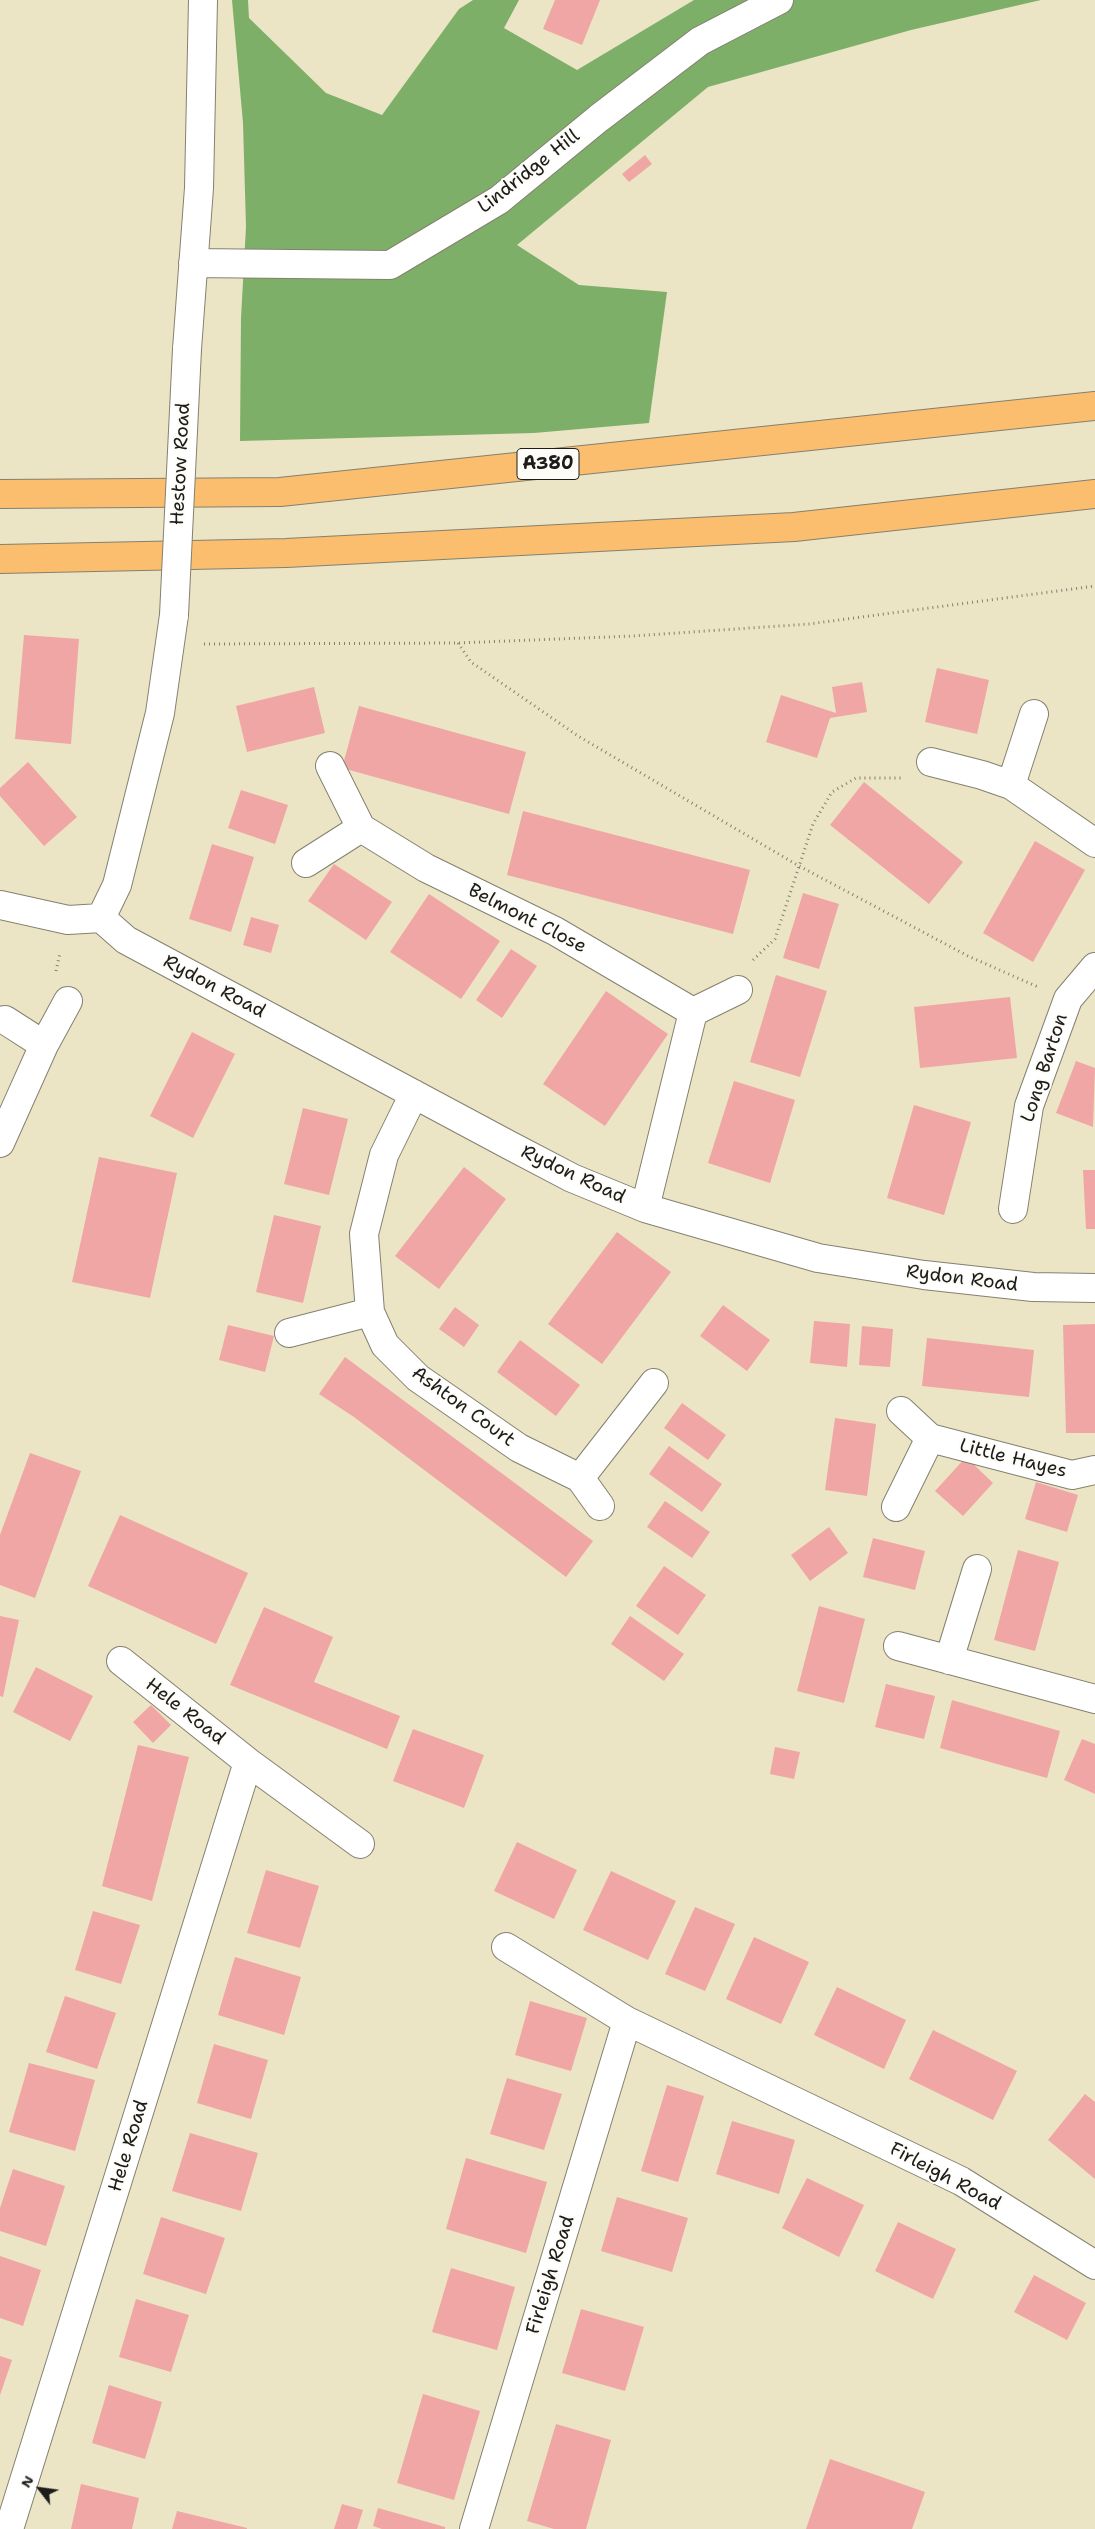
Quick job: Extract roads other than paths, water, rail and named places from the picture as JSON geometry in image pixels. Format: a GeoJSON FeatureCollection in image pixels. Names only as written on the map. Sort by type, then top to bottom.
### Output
{"type":"FeatureCollection","features":[{"type":"Feature","properties":{"kind":"highway","name":"A380"},"geometry":{"type":"LineString","coordinates":[[0,494],[280,492],[1095,406]]}},
{"type":"Feature","properties":{"kind":"highway"},"geometry":{"type":"LineString","coordinates":[[0,558],[286,553],[794,528],[1095,494]]}},
{"type":"Feature","properties":{"kind":"street","name":"Hestow Road"},"geometry":{"type":"LineString","coordinates":[[100,918],[117,885],[136,815],[160,713],[174,616],[187,349],[199,188],[203,0]]}},
{"type":"Feature","properties":{"kind":"street","name":"Lindridge Hill"},"geometry":{"type":"LineString","coordinates":[[193,263],[390,265],[499,200],[599,118],[700,41],[780,0]]}},
{"type":"Feature","properties":{"kind":"street"},"geometry":{"type":"LineString","coordinates":[[1011,785],[1034,714]]}},
{"type":"Feature","properties":{"kind":"street"},"geometry":{"type":"LineString","coordinates":[[931,762],[982,775],[1011,785],[1095,843]]}},
{"type":"Feature","properties":{"kind":"street"},"geometry":{"type":"LineString","coordinates":[[306,863],[361,828],[330,766]]}},
{"type":"Feature","properties":{"kind":"street","name":"Belmont Close"},"geometry":{"type":"LineString","coordinates":[[361,828],[426,868],[555,931],[692,1012]]}},
{"type":"Feature","properties":{"kind":"street"},"geometry":{"type":"LineString","coordinates":[[0,905],[68,920],[100,918]]}},
{"type":"Feature","properties":{"kind":"street","name":"Rydon Road"},"geometry":{"type":"LineString","coordinates":[[100,918],[126,940],[414,1094],[572,1178],[645,1208],[818,1258],[924,1275],[1033,1287],[1095,1288]]}},
{"type":"Feature","properties":{"kind":"street","name":"Long Barton"},"geometry":{"type":"LineString","coordinates":[[1013,1209],[1029,1106],[1068,999],[1095,967]]}},
{"type":"Feature","properties":{"kind":"street"},"geometry":{"type":"LineString","coordinates":[[645,1208],[692,1012],[738,990]]}},
{"type":"Feature","properties":{"kind":"street"},"geometry":{"type":"LineString","coordinates":[[0,1143],[44,1045],[68,1001]]}},
{"type":"Feature","properties":{"kind":"street"},"geometry":{"type":"LineString","coordinates":[[6,1020],[44,1045]]}},
{"type":"Feature","properties":{"kind":"street","name":"Ashton Court"},"geometry":{"type":"LineString","coordinates":[[414,1094],[384,1155],[364,1234],[370,1312],[385,1345],[418,1378],[519,1448],[580,1478],[600,1506]]}},
{"type":"Feature","properties":{"kind":"street"},"geometry":{"type":"LineString","coordinates":[[289,1333],[370,1312]]}},
{"type":"Feature","properties":{"kind":"street"},"geometry":{"type":"LineString","coordinates":[[580,1478],[654,1383]]}},
{"type":"Feature","properties":{"kind":"street","name":"Little Hayes"},"geometry":{"type":"LineString","coordinates":[[901,1411],[930,1438],[1072,1475],[1095,1470]]}},
{"type":"Feature","properties":{"kind":"street"},"geometry":{"type":"LineString","coordinates":[[896,1507],[930,1438]]}},
{"type":"Feature","properties":{"kind":"street"},"geometry":{"type":"LineString","coordinates":[[949,1660],[977,1569]]}},
{"type":"Feature","properties":{"kind":"street"},"geometry":{"type":"LineString","coordinates":[[898,1646],[1095,1699]]}},
{"type":"Feature","properties":{"kind":"street","name":"Hele Road"},"geometry":{"type":"LineString","coordinates":[[121,1662],[248,1762],[360,1844]]}},
{"type":"Feature","properties":{"kind":"street","name":"Hele Road"},"geometry":{"type":"LineString","coordinates":[[9,2529],[248,1762]]}},
{"type":"Feature","properties":{"kind":"street","name":"Firleigh Road"},"geometry":{"type":"LineString","coordinates":[[506,1948],[627,2020],[962,2181],[1095,2265]]}},
{"type":"Feature","properties":{"kind":"street","name":"Firleigh Road"},"geometry":{"type":"LineString","coordinates":[[474,2529],[627,2020]]}}]}
